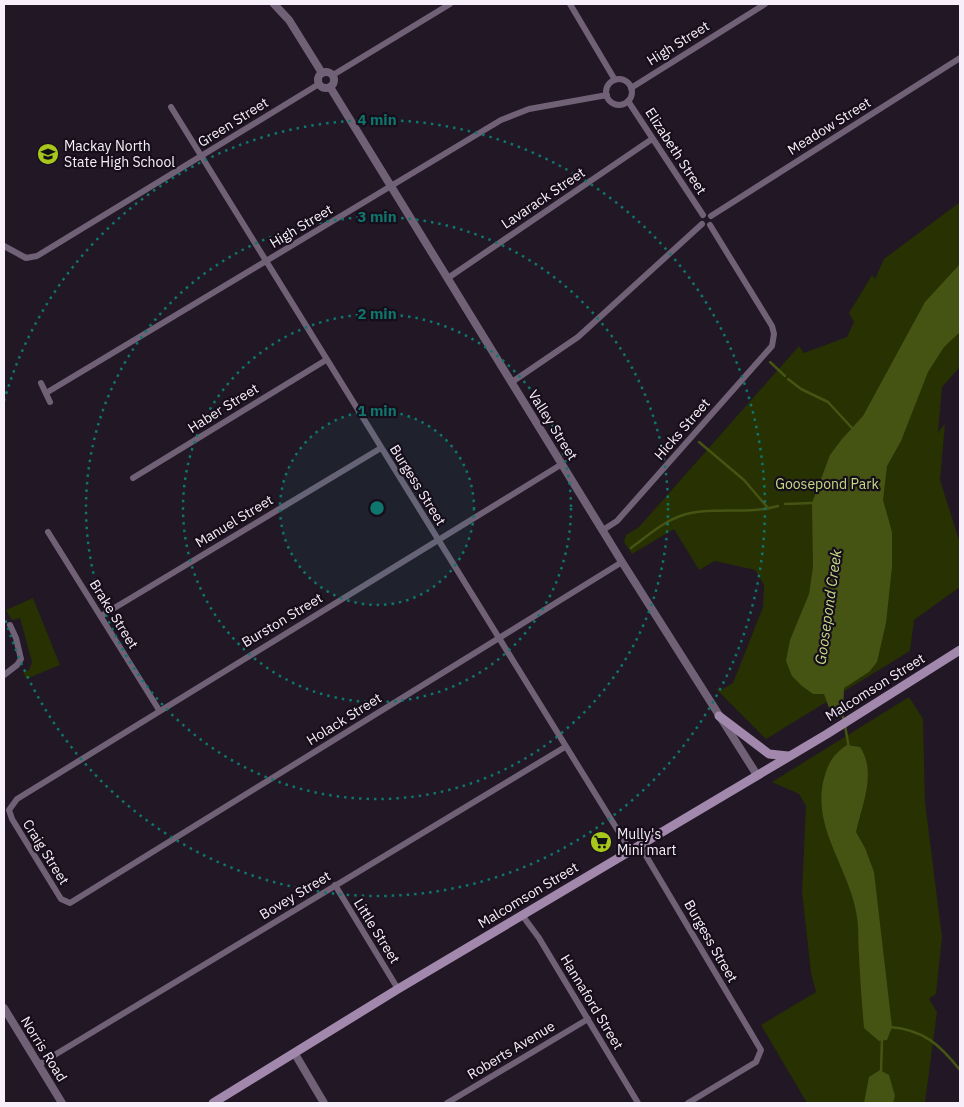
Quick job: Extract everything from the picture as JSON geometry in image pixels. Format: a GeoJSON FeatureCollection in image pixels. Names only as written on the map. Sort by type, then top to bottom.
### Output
{"type":"FeatureCollection","features":[{"type":"Feature","properties":{"kind":"main road","name":"Malcomson Street"},"geometry":{"type":"LineString","coordinates":[[213,1103],[639,844],[827,734],[960,650]]}},
{"type":"Feature","properties":{"kind":"main road"},"geometry":{"type":"LineString","coordinates":[[718,716],[769,754],[790,756]]}},
{"type":"Feature","properties":{"kind":"street"},"geometry":{"type":"LineString","coordinates":[[274,4],[289,20]]}},
{"type":"Feature","properties":{"kind":"street"},"geometry":{"type":"LineString","coordinates":[[281,4],[322,72]]}},
{"type":"Feature","properties":{"kind":"street"},"geometry":{"type":"LineString","coordinates":[[333,75],[450,4]]}},
{"type":"Feature","properties":{"kind":"street"},"geometry":{"type":"LineString","coordinates":[[570,4],[615,80]]}},
{"type":"Feature","properties":{"kind":"street","name":"High Street"},"geometry":{"type":"LineString","coordinates":[[631,88],[764,4]]}},
{"type":"Feature","properties":{"kind":"street","name":"Meadow Street"},"geometry":{"type":"LineString","coordinates":[[710,216],[960,58]]}},
{"type":"Feature","properties":{"kind":"street"},"geometry":{"type":"LineString","coordinates":[[327,71],[333,75],[334,83],[330,87],[325,88],[319,84],[318,76],[322,72],[327,71]]}},
{"type":"Feature","properties":{"kind":"street"},"geometry":{"type":"LineString","coordinates":[[615,80],[626,81],[631,88],[632,93],[628,101],[617,104],[610,100],[607,95],[607,87],[615,80]]}},
{"type":"Feature","properties":{"kind":"street","name":"Green Street"},"geometry":{"type":"LineString","coordinates":[[4,246],[20,256],[31,258],[319,84]]}},
{"type":"Feature","properties":{"kind":"street","name":"Valley Street"},"geometry":{"type":"LineString","coordinates":[[330,87],[622,562],[757,775]]}},
{"type":"Feature","properties":{"kind":"street","name":"High Street"},"geometry":{"type":"LineString","coordinates":[[46,393],[515,113],[607,95]]}},
{"type":"Feature","properties":{"kind":"street","name":"Elizabeth Street"},"geometry":{"type":"LineString","coordinates":[[628,101],[703,215]]}},
{"type":"Feature","properties":{"kind":"street","name":"Burgess Street"},"geometry":{"type":"LineString","coordinates":[[171,107],[630,850]]}},
{"type":"Feature","properties":{"kind":"street","name":"Lavarack Street"},"geometry":{"type":"LineString","coordinates":[[448,278],[652,139]]}},
{"type":"Feature","properties":{"kind":"street"},"geometry":{"type":"LineString","coordinates":[[512,382],[578,337],[702,224],[710,225],[712,221],[710,216],[703,215],[700,219],[702,224]]}},
{"type":"Feature","properties":{"kind":"street","name":"Hicks Street"},"geometry":{"type":"LineString","coordinates":[[603,530],[617,522],[772,346],[774,340],[772,326],[710,225]]}},
{"type":"Feature","properties":{"kind":"street","name":"Haber Street"},"geometry":{"type":"LineString","coordinates":[[133,478],[326,360]]}},
{"type":"Feature","properties":{"kind":"street"},"geometry":{"type":"LineString","coordinates":[[41,383],[50,402]]}},
{"type":"Feature","properties":{"kind":"street","name":"Manuel Street"},"geometry":{"type":"LineString","coordinates":[[101,616],[381,448]]}},
{"type":"Feature","properties":{"kind":"street","name":"Burston Street"},"geometry":{"type":"LineString","coordinates":[[17,799],[562,464]]}},
{"type":"Feature","properties":{"kind":"street","name":"Brake Street"},"geometry":{"type":"LineString","coordinates":[[48,532],[159,710]]}},
{"type":"Feature","properties":{"kind":"street","name":"Holack Street"},"geometry":{"type":"LineString","coordinates":[[80,898],[622,562]]}},
{"type":"Feature","properties":{"kind":"street"},"geometry":{"type":"LineString","coordinates":[[4,675],[20,660],[18,645],[10,625]]}},
{"type":"Feature","properties":{"kind":"street","name":"Bovey Street"},"geometry":{"type":"LineString","coordinates":[[38,1065],[565,747]]}},
{"type":"Feature","properties":{"kind":"street","name":"Craig Street"},"geometry":{"type":"LineString","coordinates":[[17,799],[9,810],[12,819],[61,899],[70,903],[80,898]]}},
{"type":"Feature","properties":{"kind":"street","name":"Burgess Street"},"geometry":{"type":"LineString","coordinates":[[639,844],[761,1050],[756,1062],[688,1103]]}},
{"type":"Feature","properties":{"kind":"street","name":"Little Street"},"geometry":{"type":"LineString","coordinates":[[335,885],[398,989]]}},
{"type":"Feature","properties":{"kind":"street","name":"Hannaford Street"},"geometry":{"type":"LineString","coordinates":[[522,915],[539,938],[638,1103]]}},
{"type":"Feature","properties":{"kind":"street","name":"Norris Road"},"geometry":{"type":"LineString","coordinates":[[4,1008],[62,1103]]}},
{"type":"Feature","properties":{"kind":"street","name":"Roberts Avenue"},"geometry":{"type":"LineString","coordinates":[[446,1103],[588,1019]]}},
{"type":"Feature","properties":{"kind":"street"},"geometry":{"type":"LineString","coordinates":[[295,1054],[324,1103]]}},
{"type":"Feature","properties":{"kind":"green space","name":"Goosepond Park"},"geometry":{"type":"Polygon","coordinates":[[[960,202],[960,367],[942,387],[938,432],[945,424],[940,480],[960,543],[960,587],[914,620],[910,651],[766,739],[715,688],[721,690],[733,683],[763,607],[764,585],[755,570],[715,561],[699,570],[674,529],[632,554],[624,542],[626,535],[639,527],[799,346],[804,353],[847,337],[854,322],[849,313],[872,275],[875,279],[884,259],[960,202]]]}},
{"type":"Feature","properties":{"kind":"green space"},"geometry":{"type":"Polygon","coordinates":[[[33,598],[60,665],[26,679],[23,672],[29,670],[32,662],[20,618],[12,620],[6,610],[33,598]]]}},
{"type":"Feature","properties":{"kind":"green space"},"geometry":{"type":"Polygon","coordinates":[[[909,697],[923,719],[925,802],[942,937],[936,994],[929,999],[937,1012],[925,1103],[807,1103],[761,1025],[816,992],[811,973],[802,892],[806,806],[799,794],[772,782],[909,697]]]}},
{"type":"Feature","properties":{"kind":"water"},"geometry":{"type":"Polygon","coordinates":[[[960,264],[960,332],[944,347],[928,372],[901,441],[887,466],[883,500],[892,532],[892,567],[886,623],[877,662],[869,672],[844,688],[843,711],[832,716],[824,694],[813,694],[802,686],[792,676],[786,661],[790,640],[809,594],[813,567],[812,503],[830,455],[863,416],[925,302],[960,264]]]}},
{"type":"Feature","properties":{"kind":"water"},"geometry":{"type":"Polygon","coordinates":[[[847,745],[860,747],[867,767],[867,789],[856,832],[865,848],[874,872],[892,1027],[887,1040],[879,1041],[864,1028],[857,917],[847,881],[832,846],[822,812],[821,794],[825,775],[833,758],[847,745]]]}},
{"type":"Feature","properties":{"kind":"water"},"geometry":{"type":"Polygon","coordinates":[[[880,1070],[889,1075],[895,1096],[893,1103],[864,1103],[869,1077],[880,1070]]]}},
{"type":"Feature","properties":{"kind":"waterway"},"geometry":{"type":"LineString","coordinates":[[770,362],[785,376]]}},
{"type":"Feature","properties":{"kind":"waterway"},"geometry":{"type":"LineString","coordinates":[[788,379],[801,389],[828,402],[852,428]]}},
{"type":"Feature","properties":{"kind":"waterway"},"geometry":{"type":"LineString","coordinates":[[699,442],[744,480],[768,508]]}},
{"type":"Feature","properties":{"kind":"waterway"},"geometry":{"type":"LineString","coordinates":[[785,504],[812,503]]}},
{"type":"Feature","properties":{"kind":"waterway"},"geometry":{"type":"LineString","coordinates":[[631,548],[662,525],[683,515],[707,511],[767,509],[778,506]]}},
{"type":"Feature","properties":{"kind":"waterway","name":"Goosepond Creek"},"geometry":{"type":"LineString","coordinates":[[841,709],[844,721]]}},
{"type":"Feature","properties":{"kind":"waterway","name":"Goosepond Creek"},"geometry":{"type":"LineString","coordinates":[[845,726],[849,748]]}},
{"type":"Feature","properties":{"kind":"waterway"},"geometry":{"type":"LineString","coordinates":[[890,1027],[922,1035],[938,1046],[960,1070]]}},
{"type":"Feature","properties":{"kind":"waterway","name":"Goosepond Creek"},"geometry":{"type":"LineString","coordinates":[[881,1073],[882,1038]]}},
{"type":"Feature","properties":{"kind":"place","name":"Mackay North State High School"},"geometry":{"type":"Point","coordinates":[48,154]}},
{"type":"Feature","properties":{"kind":"place","name":"Mully's Mini mart"},"geometry":{"type":"Point","coordinates":[601,842]}}]}
